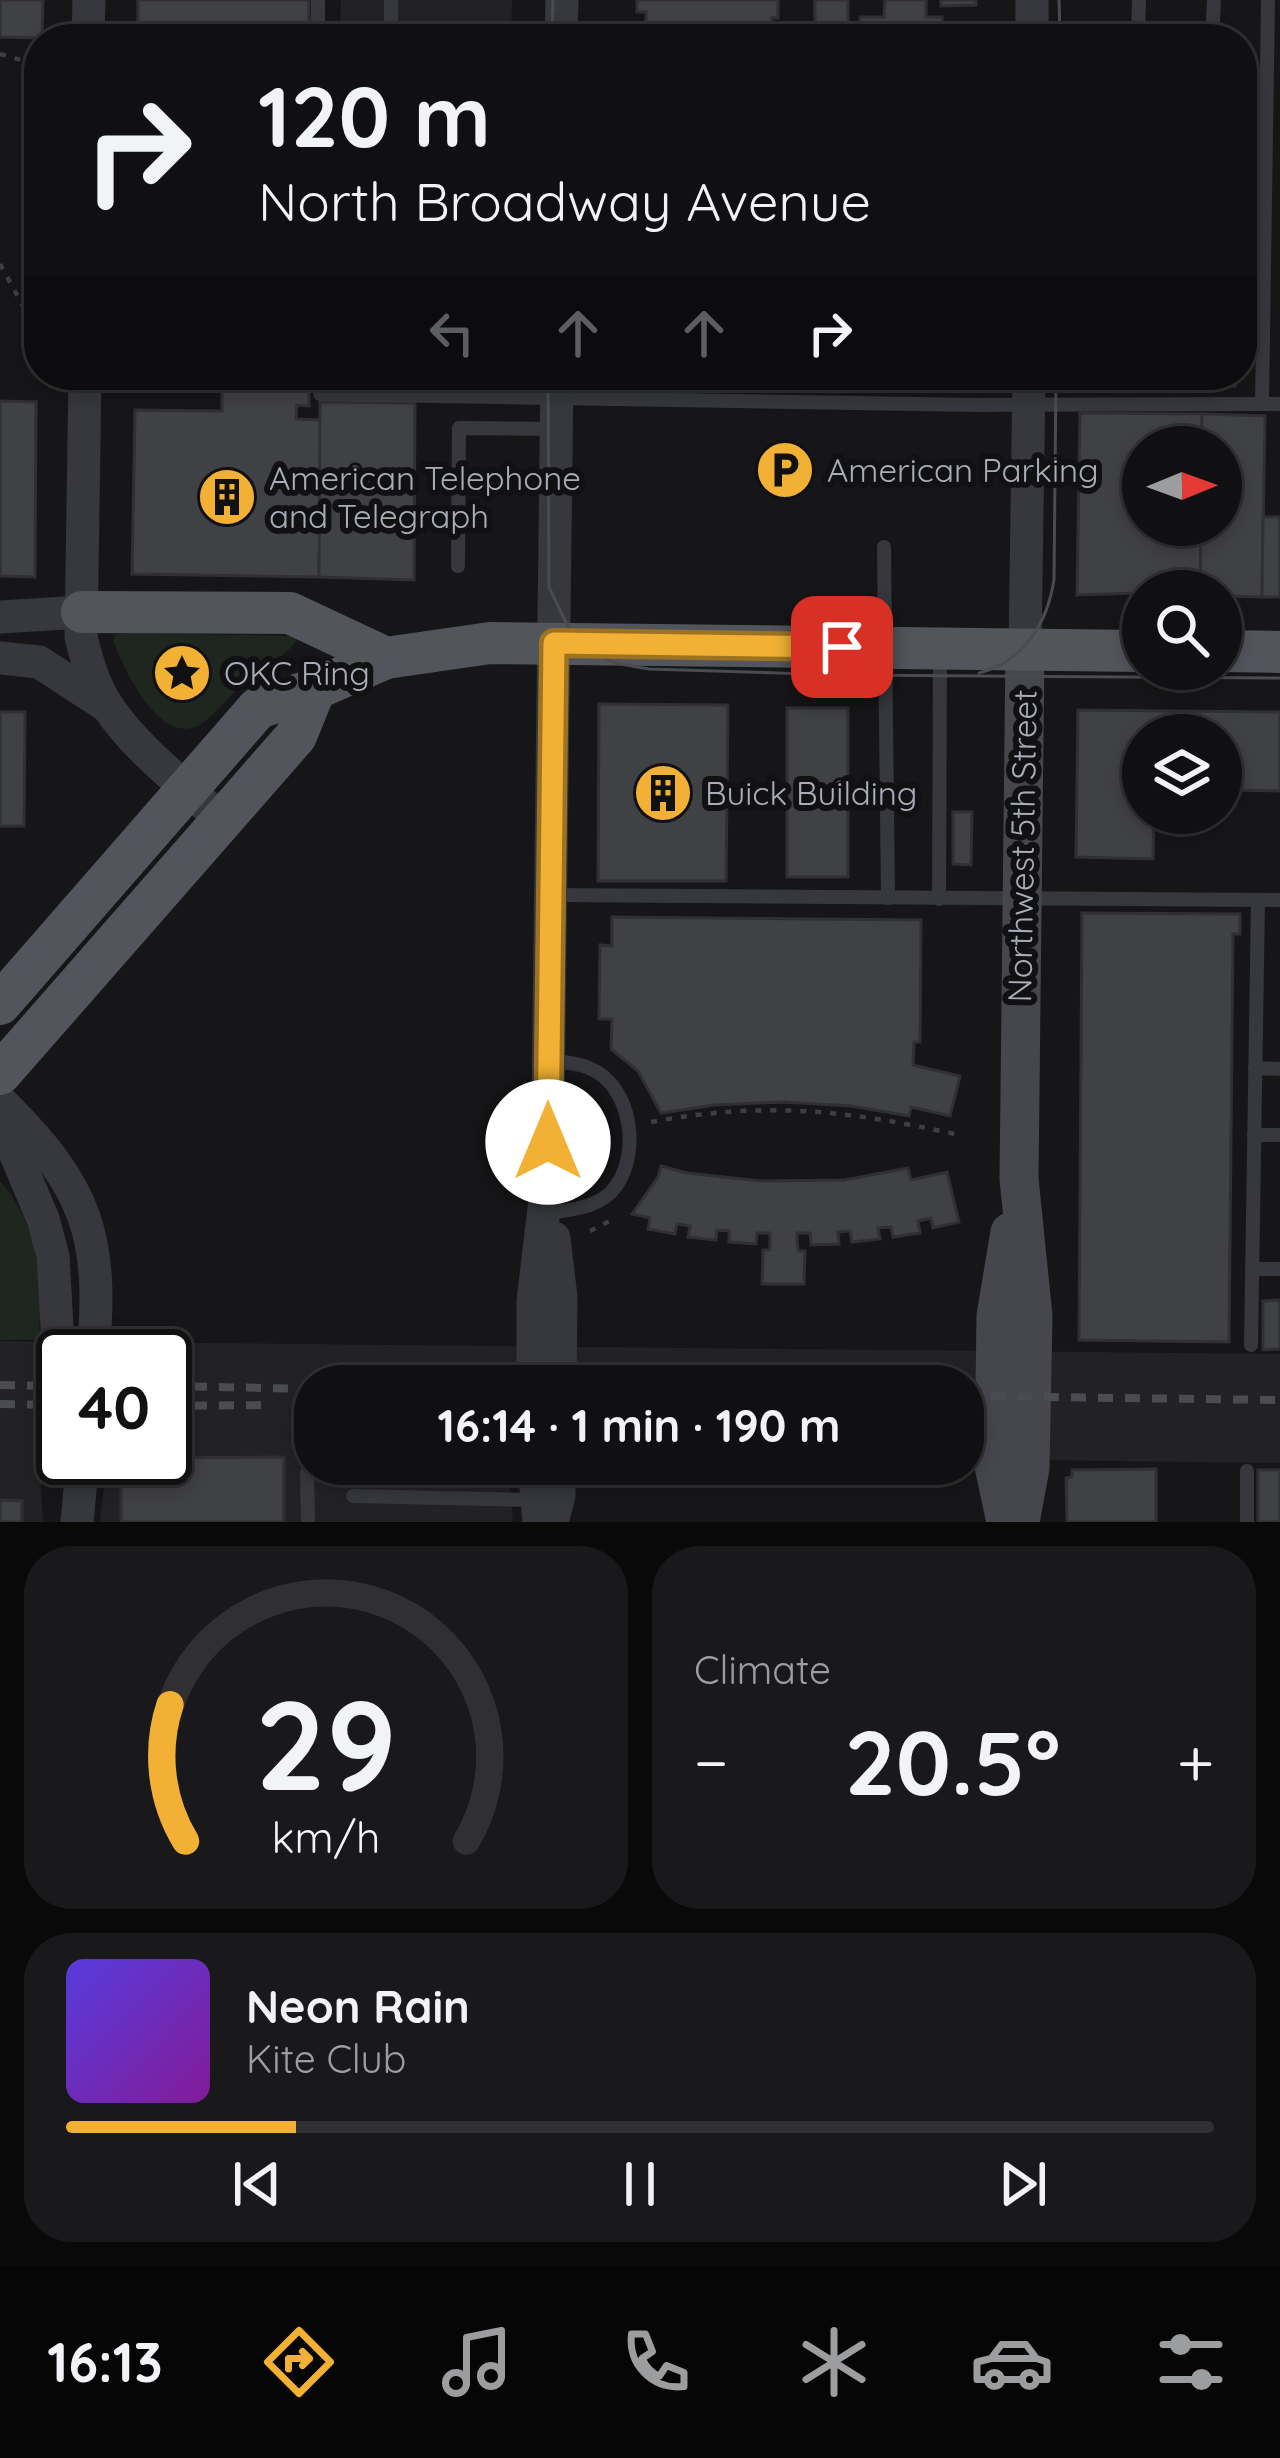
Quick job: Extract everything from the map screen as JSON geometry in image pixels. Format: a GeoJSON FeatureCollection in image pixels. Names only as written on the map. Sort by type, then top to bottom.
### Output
{"type":"FeatureCollection","features":[{"type":"Feature","properties":{"kind":"main road"},"geometry":{"type":"LineString","coordinates":[[82,612],[290,613],[386,658]]}},
{"type":"Feature","properties":{"kind":"main road"},"geometry":{"type":"LineString","coordinates":[[0,1004],[258,708],[386,658],[490,643],[1122,650]]}},
{"type":"Feature","properties":{"kind":"main road","name":"Northwest 5th Street"},"geometry":{"type":"LineString","coordinates":[[1020,1522],[1030,1468],[1034,1316],[1019,1179],[1025,650]]}},
{"type":"Feature","properties":{"kind":"main road"},"geometry":{"type":"LineString","coordinates":[[1242,651],[1280,652]]}},
{"type":"Feature","properties":{"kind":"main road"},"geometry":{"type":"LineString","coordinates":[[0,1074],[296,736],[316,689]]}},
{"type":"Feature","properties":{"kind":"main road"},"geometry":{"type":"LineString","coordinates":[[1006,1522],[994,1466],[996,1316],[1019,1179]]}},
{"type":"Feature","properties":{"kind":"street"},"geometry":{"type":"LineString","coordinates":[[85,390],[81,637],[90,671],[108,707]]}},
{"type":"Feature","properties":{"kind":"street","name":"Northwest 5th Street"},"geometry":{"type":"LineString","coordinates":[[1025,650],[1029,390]]}},
{"type":"Feature","properties":{"kind":"street"},"geometry":{"type":"LineString","coordinates":[[556,400],[548,1060],[549,1198],[561,1297],[560,1365]]}},
{"type":"Feature","properties":{"kind":"street"},"geometry":{"type":"LineString","coordinates":[[0,617],[82,612],[103,634],[117,680],[195,779]]}},
{"type":"Feature","properties":{"kind":"street"},"geometry":{"type":"LineString","coordinates":[[0,658],[39,662],[108,707],[230,810]]}},
{"type":"Feature","properties":{"kind":"street"},"geometry":{"type":"LineString","coordinates":[[0,1101],[69,1179],[88,1225],[95,1274],[94,1329]]}},
{"type":"Feature","properties":{"kind":"street"},"geometry":{"type":"LineString","coordinates":[[0,1117],[44,1219],[52,1256],[56,1329]]}},
{"type":"Feature","properties":{"kind":"street"},"geometry":{"type":"LineString","coordinates":[[533,1365],[533,1301],[549,1198]]}},
{"type":"Feature","properties":{"kind":"street"},"geometry":{"type":"LineString","coordinates":[[68,1485],[73,1522]]}},
{"type":"Feature","properties":{"kind":"street"},"geometry":{"type":"LineString","coordinates":[[73,1522],[79,1485]]}},
{"type":"Feature","properties":{"kind":"street"},"geometry":{"type":"LineString","coordinates":[[542,1514],[559,1496],[559,1485]]}},
{"type":"Feature","properties":{"kind":"lane"},"geometry":{"type":"LineString","coordinates":[[1262,404],[1272,228],[1268,0]]}},
{"type":"Feature","properties":{"kind":"lane"},"geometry":{"type":"LineString","coordinates":[[320,390],[320,394],[556,400],[986,390]]}},
{"type":"Feature","properties":{"kind":"lane"},"geometry":{"type":"LineString","coordinates":[[1045,390],[1280,404]]}},
{"type":"Feature","properties":{"kind":"lane"},"geometry":{"type":"LineString","coordinates":[[458,566],[459,428],[556,400]]}},
{"type":"Feature","properties":{"kind":"lane"},"geometry":{"type":"LineString","coordinates":[[884,547],[888,898]]}},
{"type":"Feature","properties":{"kind":"lane"},"geometry":{"type":"LineString","coordinates":[[939,899],[940,648]]}},
{"type":"Feature","properties":{"kind":"lane"},"geometry":{"type":"LineString","coordinates":[[551,895],[1280,900]]}},
{"type":"Feature","properties":{"kind":"lane"},"geometry":{"type":"LineString","coordinates":[[1251,1345],[1258,900]]}},
{"type":"Feature","properties":{"kind":"lane"},"geometry":{"type":"LineString","coordinates":[[548,1060],[592,1068],[612,1084],[625,1106],[629,1135],[625,1164],[614,1190],[591,1206],[549,1198]]}},
{"type":"Feature","properties":{"kind":"lane"},"geometry":{"type":"LineString","coordinates":[[1256,1068],[1280,1069]]}},
{"type":"Feature","properties":{"kind":"lane"},"geometry":{"type":"LineString","coordinates":[[1254,1135],[1280,1135]]}},
{"type":"Feature","properties":{"kind":"lane"},"geometry":{"type":"LineString","coordinates":[[1252,1269],[1280,1269]]}},
{"type":"Feature","properties":{"kind":"lane"},"geometry":{"type":"LineString","coordinates":[[1246,1472],[1247,1522]]}},
{"type":"Feature","properties":{"kind":"lane"},"geometry":{"type":"LineString","coordinates":[[308,1485],[308,1522]]}},
{"type":"Feature","properties":{"kind":"lane"},"geometry":{"type":"LineString","coordinates":[[352,1496],[542,1514]]}},
{"type":"Feature","properties":{"kind":"path"},"geometry":{"type":"LineString","coordinates":[[0,264],[24,308]]}},
{"type":"Feature","properties":{"kind":"path"},"geometry":{"type":"LineString","coordinates":[[650,1123],[787,1108],[870,1117],[959,1135]]}},
{"type":"Feature","properties":{"kind":"shaded area"},"geometry":{"type":"Polygon","coordinates":[[[341,0],[512,0],[511,24],[340,24],[341,0]]]}},
{"type":"Feature","properties":{"kind":"shaded area"},"geometry":{"type":"Polygon","coordinates":[[[116,634],[292,636],[297,640],[211,717],[183,729],[156,714],[134,684],[113,640],[116,634]]]}},
{"type":"Feature","properties":{"kind":"shaded area"},"geometry":{"type":"Polygon","coordinates":[[[0,1181],[31,1236],[40,1297],[36,1340],[0,1340],[0,1181]]]}},
{"type":"Feature","properties":{"kind":"shaded area"},"geometry":{"type":"Polygon","coordinates":[[[0,1341],[36,1341],[36,1485],[41,1485],[43,1522],[0,1522],[0,1341]]]}},
{"type":"Feature","properties":{"kind":"shaded area"},"geometry":{"type":"Polygon","coordinates":[[[192,1343],[1280,1354],[1280,1463],[984,1459],[984,1365],[294,1365],[294,1485],[509,1485],[513,1522],[100,1522],[104,1485],[192,1485],[192,1343]]]}},
{"type":"Feature","properties":{"kind":"building"},"geometry":{"type":"Polygon","coordinates":[[[0,0],[43,0],[42,24],[24,24],[24,38],[0,37],[0,0]]]}},
{"type":"Feature","properties":{"kind":"building"},"geometry":{"type":"Polygon","coordinates":[[[138,0],[309,0],[309,24],[138,24],[138,0]]]}},
{"type":"Feature","properties":{"kind":"building"},"geometry":{"type":"Polygon","coordinates":[[[637,0],[778,0],[778,18],[772,18],[772,24],[646,24],[646,12],[637,12],[637,0]]]}},
{"type":"Feature","properties":{"kind":"building"},"geometry":{"type":"Polygon","coordinates":[[[815,0],[848,0],[848,24],[815,24],[815,0]]]}},
{"type":"Feature","properties":{"kind":"building"},"geometry":{"type":"Polygon","coordinates":[[[885,0],[926,0],[926,17],[942,17],[942,24],[860,24],[860,17],[884,17],[885,0]]]}},
{"type":"Feature","properties":{"kind":"building"},"geometry":{"type":"Polygon","coordinates":[[[941,0],[976,0],[976,5],[941,6],[941,0]]]}},
{"type":"Feature","properties":{"kind":"building","name":"American Telephone and Telegraph"},"geometry":{"type":"Polygon","coordinates":[[[222,390],[309,390],[309,406],[297,405],[296,419],[322,420],[319,577],[132,574],[135,410],[222,411],[222,390]]]}},
{"type":"Feature","properties":{"kind":"building"},"geometry":{"type":"Polygon","coordinates":[[[0,401],[36,402],[35,577],[0,576],[0,401]]]}},
{"type":"Feature","properties":{"kind":"building"},"geometry":{"type":"Polygon","coordinates":[[[320,402],[415,403],[414,580],[319,577],[320,402]]]}},
{"type":"Feature","properties":{"kind":"building"},"geometry":{"type":"Polygon","coordinates":[[[1080,413],[1202,414],[1202,426],[1122,426],[1122,546],[1201,546],[1200,570],[1122,570],[1122,594],[1077,595],[1080,413]]]}},
{"type":"Feature","properties":{"kind":"building"},"geometry":{"type":"Polygon","coordinates":[[[1202,414],[1265,416],[1262,597],[1242,597],[1242,570],[1200,570],[1201,546],[1242,546],[1242,426],[1202,426],[1202,414]]]}},
{"type":"Feature","properties":{"kind":"building"},"geometry":{"type":"Polygon","coordinates":[[[1263,517],[1280,517],[1280,597],[1262,597],[1263,517]]]}},
{"type":"Feature","properties":{"kind":"building","name":"Buick Building"},"geometry":{"type":"Polygon","coordinates":[[[599,704],[728,705],[726,881],[598,881],[599,704]]]}},
{"type":"Feature","properties":{"kind":"building"},"geometry":{"type":"Polygon","coordinates":[[[787,708],[848,708],[848,877],[787,877],[787,708]]]}},
{"type":"Feature","properties":{"kind":"building"},"geometry":{"type":"Polygon","coordinates":[[[1078,710],[1280,712],[1280,791],[1242,790],[1242,714],[1122,714],[1122,834],[1154,834],[1153,859],[1076,857],[1078,710]]]}},
{"type":"Feature","properties":{"kind":"building"},"geometry":{"type":"Polygon","coordinates":[[[0,712],[25,712],[24,826],[0,826],[0,712]]]}},
{"type":"Feature","properties":{"kind":"building"},"geometry":{"type":"Polygon","coordinates":[[[953,812],[972,812],[971,865],[953,864],[953,812]]]}},
{"type":"Feature","properties":{"kind":"building"},"geometry":{"type":"Polygon","coordinates":[[[1082,913],[1240,914],[1240,934],[1233,934],[1229,1342],[1079,1340],[1082,913]]]}},
{"type":"Feature","properties":{"kind":"building"},"geometry":{"type":"Polygon","coordinates":[[[612,917],[921,920],[920,1042],[914,1042],[913,1065],[960,1076],[950,1116],[911,1107],[909,1116],[783,1102],[661,1113],[638,1071],[611,1049],[612,1019],[599,1019],[600,945],[612,946],[612,917]]]}},
{"type":"Feature","properties":{"kind":"building"},"geometry":{"type":"Polygon","coordinates":[[[661,1166],[761,1181],[845,1180],[908,1168],[911,1180],[947,1172],[959,1222],[933,1228],[931,1218],[918,1221],[920,1233],[893,1237],[891,1227],[878,1228],[880,1239],[852,1242],[850,1231],[838,1232],[839,1244],[811,1245],[810,1233],[797,1233],[798,1251],[805,1251],[804,1284],[762,1284],[763,1250],[770,1250],[770,1233],[757,1233],[756,1244],[729,1242],[729,1231],[717,1230],[716,1240],[688,1237],[690,1226],[677,1224],[675,1234],[648,1229],[650,1218],[632,1214],[661,1166]]]}},
{"type":"Feature","properties":{"kind":"building"},"geometry":{"type":"Polygon","coordinates":[[[1280,1300],[1280,1349],[1263,1350],[1263,1301],[1280,1300]]]}},
{"type":"Feature","properties":{"kind":"building"},"geometry":{"type":"Polygon","coordinates":[[[284,1457],[284,1522],[121,1522],[121,1485],[192,1485],[192,1458],[284,1457]]]}},
{"type":"Feature","properties":{"kind":"building"},"geometry":{"type":"Polygon","coordinates":[[[1156,1469],[1156,1522],[1067,1522],[1066,1478],[1072,1477],[1072,1470],[1156,1469]]]}},
{"type":"Feature","properties":{"kind":"building"},"geometry":{"type":"Polygon","coordinates":[[[1258,1470],[1280,1470],[1280,1522],[1258,1522],[1258,1470]]]}},
{"type":"Feature","properties":{"kind":"building"},"geometry":{"type":"Polygon","coordinates":[[[0,1500],[22,1501],[22,1522],[0,1522],[0,1500]]]}},
{"type":"Feature","properties":{"kind":"tram line"},"geometry":{"type":"LineString","coordinates":[[552,24],[553,0]]}},
{"type":"Feature","properties":{"kind":"tram line"},"geometry":{"type":"LineString","coordinates":[[1059,0],[1060,24]]}},
{"type":"Feature","properties":{"kind":"tram line"},"geometry":{"type":"LineString","coordinates":[[548,390],[549,587],[570,631],[597,655],[615,663],[649,669],[840,675],[1280,678]]}},
{"type":"Feature","properties":{"kind":"tram line"},"geometry":{"type":"LineString","coordinates":[[979,673],[1021,650],[1039,625],[1051,595],[1056,390]]}},
{"type":"Feature","properties":{"kind":"railway"},"geometry":{"type":"LineString","coordinates":[[0,1385],[36,1386]]}},
{"type":"Feature","properties":{"kind":"railway"},"geometry":{"type":"LineString","coordinates":[[192,1387],[294,1389]]}},
{"type":"Feature","properties":{"kind":"railway"},"geometry":{"type":"LineString","coordinates":[[984,1396],[1280,1400]]}},
{"type":"Feature","properties":{"kind":"railway"},"geometry":{"type":"LineString","coordinates":[[0,1404],[36,1405]]}},
{"type":"Feature","properties":{"kind":"railway"},"geometry":{"type":"LineString","coordinates":[[192,1406],[273,1405]]}},
{"type":"Feature","properties":{"kind":"place","name":"American Parking"},"geometry":{"type":"Point","coordinates":[785,470]}},
{"type":"Feature","properties":{"kind":"place","name":"American Telephone and Telegraph"},"geometry":{"type":"Point","coordinates":[227,497]}},
{"type":"Feature","properties":{"kind":"place","name":"OKC Ring"},"geometry":{"type":"Point","coordinates":[182,673]}},
{"type":"Feature","properties":{"kind":"place","name":"Buick Building"},"geometry":{"type":"Point","coordinates":[663,793]}},
{"type":"Feature","properties":{"kind":"route"},"geometry":{"type":"LineString","coordinates":[[548,1142],[554,643],[842,647]]}}]}
